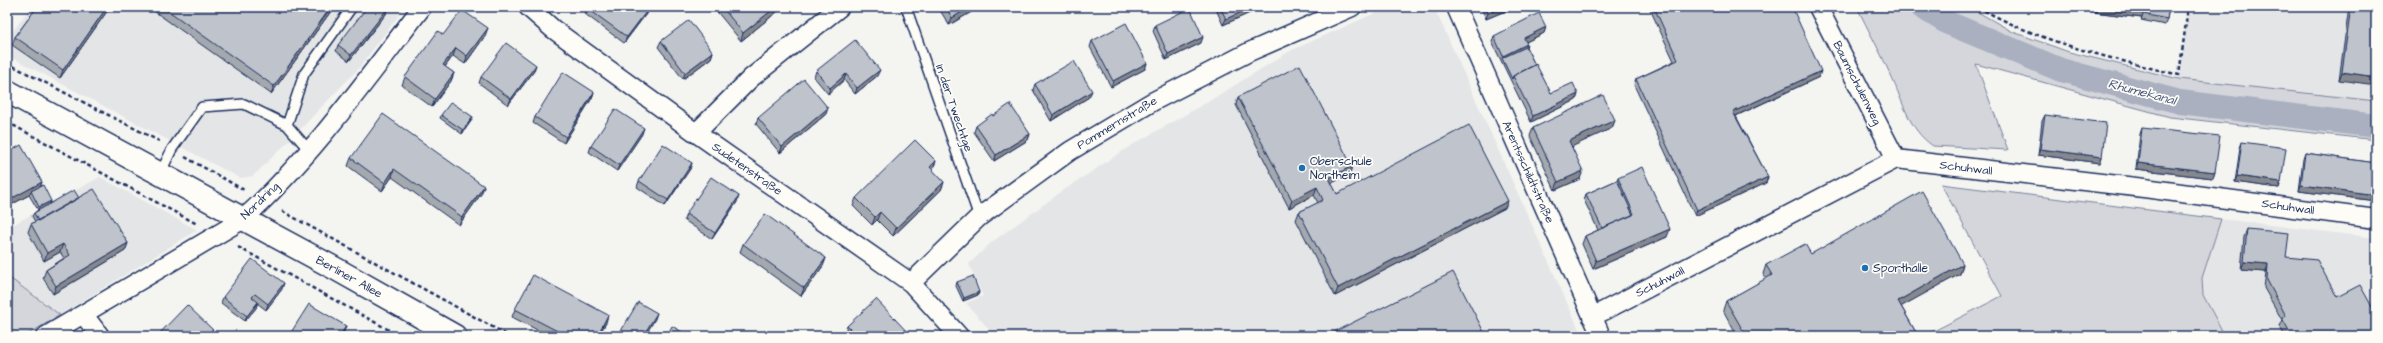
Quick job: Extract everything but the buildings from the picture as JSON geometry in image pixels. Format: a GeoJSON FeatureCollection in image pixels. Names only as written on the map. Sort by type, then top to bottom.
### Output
{"type":"FeatureCollection","features":[{"type":"Feature","properties":{"kind":"main road","name":"Berliner Allee"},"geometry":{"type":"LineString","coordinates":[[7,92],[242,220],[336,269],[455,336]]}},
{"type":"Feature","properties":{"kind":"street","name":"Nordring"},"geometry":{"type":"LineString","coordinates":[[46,336],[218,236],[242,220],[263,201],[309,150],[422,7]]}},
{"type":"Feature","properties":{"kind":"street","name":"Sudetenstraße"},"geometry":{"type":"LineString","coordinates":[[528,7],[553,29],[696,133],[911,283],[959,336]]}},
{"type":"Feature","properties":{"kind":"street"},"geometry":{"type":"LineString","coordinates":[[696,133],[751,78],[840,7]]}},
{"type":"Feature","properties":{"kind":"street","name":"Pommernstraße"},"geometry":{"type":"LineString","coordinates":[[911,283],[979,217],[1070,151],[1152,102],[1249,52],[1352,7]]}},
{"type":"Feature","properties":{"kind":"street","name":"Arentsschildtstraße"},"geometry":{"type":"LineString","coordinates":[[1456,7],[1601,336]]}},
{"type":"Feature","properties":{"kind":"street","name":"Baumschulenweg"},"geometry":{"type":"LineString","coordinates":[[1818,7],[1896,160]]}},
{"type":"Feature","properties":{"kind":"street","name":"Schuhwall"},"geometry":{"type":"LineString","coordinates":[[1592,317],[1896,160],[2144,188],[2376,219]]}},
{"type":"Feature","properties":{"kind":"street"},"geometry":{"type":"LineString","coordinates":[[83,314],[100,336]]}},
{"type":"Feature","properties":{"kind":"lane"},"geometry":{"type":"LineString","coordinates":[[287,125],[304,74],[352,7]]}},
{"type":"Feature","properties":{"kind":"lane","name":"In der Twechtge"},"geometry":{"type":"LineString","coordinates":[[906,7],[979,217]]}},
{"type":"Feature","properties":{"kind":"lane"},"geometry":{"type":"LineString","coordinates":[[160,175],[172,149],[202,107],[244,104],[287,125],[309,150]]}},
{"type":"Feature","properties":{"kind":"path"},"geometry":{"type":"LineString","coordinates":[[1978,7],[2015,28],[2070,48],[2179,75],[2188,7]]}},
{"type":"Feature","properties":{"kind":"path"},"geometry":{"type":"LineString","coordinates":[[7,63],[172,149],[263,201],[509,336]]}},
{"type":"Feature","properties":{"kind":"path"},"geometry":{"type":"LineString","coordinates":[[7,122],[400,336]]}},
{"type":"Feature","properties":{"kind":"shaded area"},"geometry":{"type":"Polygon","coordinates":[[[31,7],[405,7],[359,68],[290,140],[253,176],[240,178],[7,55],[7,39],[31,7]]]}},
{"type":"Feature","properties":{"kind":"shaded area","name":"Oberschule Northeim"},"geometry":{"type":"Polygon","coordinates":[[[1389,7],[1434,7],[1582,336],[995,336],[966,303],[983,296],[969,264],[992,242],[1061,192],[1132,145],[1211,100],[1290,51],[1389,7]]]}},
{"type":"Feature","properties":{"kind":"shaded area"},"geometry":{"type":"Polygon","coordinates":[[[1857,7],[1969,7],[2013,32],[2069,52],[2179,79],[2376,101],[2376,140],[2170,117],[1976,64],[2008,150],[1933,146],[1918,131],[1907,114],[1887,67],[1857,7]]]}},
{"type":"Feature","properties":{"kind":"shaded area"},"geometry":{"type":"Polygon","coordinates":[[[2188,7],[2376,7],[2376,103],[2179,79],[2188,7]]]}},
{"type":"Feature","properties":{"kind":"shaded area"},"geometry":{"type":"Polygon","coordinates":[[[100,177],[197,230],[60,315],[7,276],[7,228],[100,177]]]}},
{"type":"Feature","properties":{"kind":"shaded area"},"geometry":{"type":"Polygon","coordinates":[[[1941,184],[2221,219],[2202,278],[2203,295],[2225,336],[1924,336],[2002,296],[1941,184]]]}},
{"type":"Feature","properties":{"kind":"shaded area"},"geometry":{"type":"Polygon","coordinates":[[[2221,219],[2376,238],[2376,336],[2225,336],[2203,295],[2202,278],[2221,219]]]}},
{"type":"Feature","properties":{"kind":"shaded area"},"geometry":{"type":"Polygon","coordinates":[[[7,276],[60,315],[25,336],[7,336],[7,276]]]}},
{"type":"Feature","properties":{"kind":"waterway","name":"Rhumekanal"},"geometry":{"type":"LineString","coordinates":[[1922,7],[1948,23],[2061,70],[2180,102],[2376,126]]}},
{"type":"Feature","properties":{"kind":"place","name":"Oberschule Northeim"},"geometry":{"type":"Point","coordinates":[1302,168]}},
{"type":"Feature","properties":{"kind":"place","name":"Sporthalle"},"geometry":{"type":"Point","coordinates":[1865,268]}}]}
